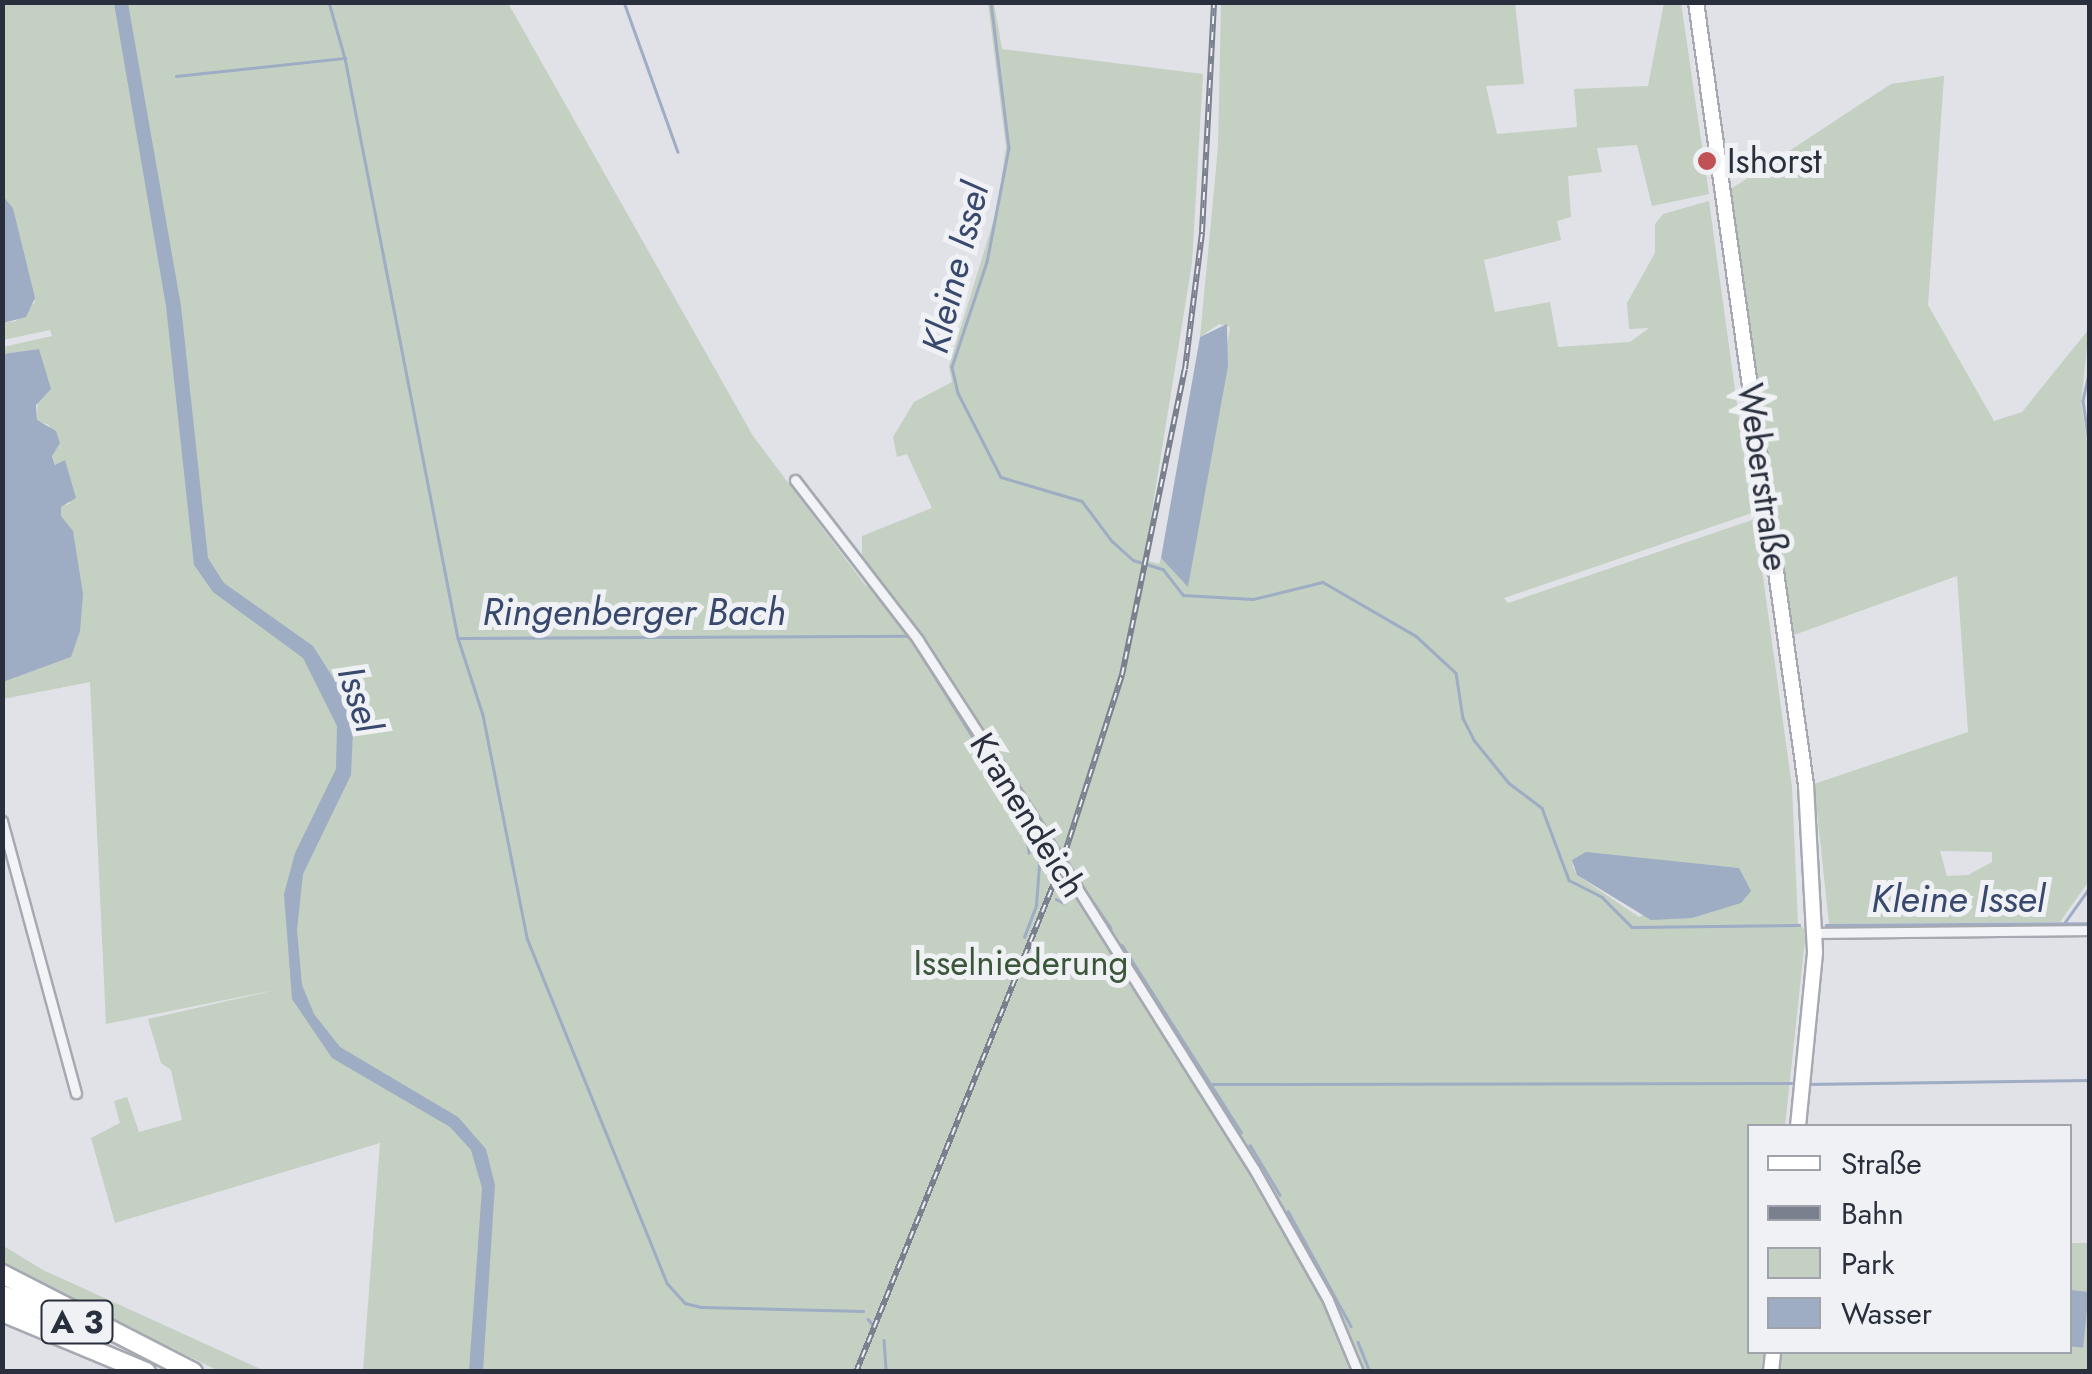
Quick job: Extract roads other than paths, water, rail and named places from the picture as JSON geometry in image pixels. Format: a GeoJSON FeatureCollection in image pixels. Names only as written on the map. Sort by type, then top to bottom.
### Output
{"type":"FeatureCollection","features":[{"type":"Feature","properties":{"kind":"highway"},"geometry":{"type":"LineString","coordinates":[[2,1274],[152,1350]]}},
{"type":"Feature","properties":{"kind":"highway","name":"A 3"},"geometry":{"type":"LineString","coordinates":[[2,1295],[152,1350],[193,1372]]}},
{"type":"Feature","properties":{"kind":"highway","name":"A 3"},"geometry":{"type":"LineString","coordinates":[[2,1312],[146,1372]]}},
{"type":"Feature","properties":{"kind":"main road","name":"Weberstraße"},"geometry":{"type":"LineString","coordinates":[[1696,2],[1806,784],[1816,952],[1798,1124]]}},
{"type":"Feature","properties":{"kind":"street","name":"Kranendeich"},"geometry":{"type":"LineString","coordinates":[[796,480],[915,636],[1254,1169],[1328,1300],[1358,1372]]}},
{"type":"Feature","properties":{"kind":"street"},"geometry":{"type":"LineString","coordinates":[[2,821],[76,1093]]}},
{"type":"Feature","properties":{"kind":"street"},"geometry":{"type":"LineString","coordinates":[[1816,933],[2090,930]]}},
{"type":"Feature","properties":{"kind":"water"},"geometry":{"type":"Polygon","coordinates":[[[114,3],[128,3],[181,306],[208,558],[224,583],[313,646],[337,684],[353,730],[351,775],[303,874],[297,930],[302,985],[314,1014],[340,1047],[458,1117],[486,1149],[495,1185],[483,1371],[469,1371],[482,1188],[471,1150],[450,1127],[332,1058],[292,999],[284,894],[295,853],[336,769],[337,726],[303,658],[213,592],[194,565],[166,306],[114,3]]]}},
{"type":"Feature","properties":{"kind":"water"},"geometry":{"type":"Polygon","coordinates":[[[3,196],[13,208],[35,298],[26,317],[3,323],[3,196]]]}},
{"type":"Feature","properties":{"kind":"water"},"geometry":{"type":"Polygon","coordinates":[[[1227,324],[1228,366],[1188,587],[1161,558],[1200,337],[1227,324]]]}},
{"type":"Feature","properties":{"kind":"water"},"geometry":{"type":"Polygon","coordinates":[[[39,349],[51,389],[36,405],[37,420],[56,431],[60,443],[52,456],[55,465],[65,460],[76,498],[61,507],[61,516],[73,531],[83,594],[80,631],[71,657],[3,682],[3,354],[39,349]]]}},
{"type":"Feature","properties":{"kind":"water"},"geometry":{"type":"Polygon","coordinates":[[[1586,852],[1739,868],[1751,891],[1741,903],[1692,918],[1651,920],[1577,875],[1572,860],[1586,852]]]}},
{"type":"Feature","properties":{"kind":"water"},"geometry":{"type":"Polygon","coordinates":[[[2072,1290],[2089,1292],[2083,1348],[2072,1347],[2072,1290]]]}},
{"type":"Feature","properties":{"kind":"waterway"},"geometry":{"type":"LineString","coordinates":[[329,2],[345,58]]}},
{"type":"Feature","properties":{"kind":"waterway"},"geometry":{"type":"LineString","coordinates":[[624,2],[678,152]]}},
{"type":"Feature","properties":{"kind":"waterway","name":"Kleine Issel"},"geometry":{"type":"LineString","coordinates":[[991,2],[1009,148],[987,262],[952,367],[958,393],[1001,477],[1082,501],[1112,541],[1133,560],[1163,569],[1183,595],[1253,599],[1323,582],[1416,636],[1456,673],[1463,718],[1474,740],[1509,783],[1542,808],[1569,880],[1602,897],[1632,927],[1799,925]]}},
{"type":"Feature","properties":{"kind":"waterway"},"geometry":{"type":"LineString","coordinates":[[176,76],[345,58],[458,638],[483,715],[527,938],[667,1283],[685,1303],[701,1307],[863,1311]]}},
{"type":"Feature","properties":{"kind":"waterway"},"geometry":{"type":"LineString","coordinates":[[2090,370],[2083,401],[2090,449]]}},
{"type":"Feature","properties":{"kind":"waterway","name":"Ringenberger Bach"},"geometry":{"type":"LineString","coordinates":[[459,638],[911,636]]}},
{"type":"Feature","properties":{"kind":"waterway","name":"Ringenberger Bach"},"geometry":{"type":"LineString","coordinates":[[919,636],[1058,850]]}},
{"type":"Feature","properties":{"kind":"waterway"},"geometry":{"type":"LineString","coordinates":[[917,648],[1025,820],[1029,853]]}},
{"type":"Feature","properties":{"kind":"waterway","name":"Ringenberger Bach"},"geometry":{"type":"LineString","coordinates":[[1062,857],[1111,928]]}},
{"type":"Feature","properties":{"kind":"waterway"},"geometry":{"type":"LineString","coordinates":[[1024,937],[1036,905],[1039,865]]}},
{"type":"Feature","properties":{"kind":"waterway"},"geometry":{"type":"LineString","coordinates":[[2065,922],[2090,887]]}},
{"type":"Feature","properties":{"kind":"waterway"},"geometry":{"type":"LineString","coordinates":[[1056,899],[1064,903]]}},
{"type":"Feature","properties":{"kind":"waterway","name":"Kleine Issel"},"geometry":{"type":"LineString","coordinates":[[1826,925],[2090,923]]}},
{"type":"Feature","properties":{"kind":"waterway","name":"Ringenberger Bach"},"geometry":{"type":"LineString","coordinates":[[1122,945],[1241,1132]]}},
{"type":"Feature","properties":{"kind":"waterway"},"geometry":{"type":"LineString","coordinates":[[1806,1084],[2090,1080]]}},
{"type":"Feature","properties":{"kind":"waterway"},"geometry":{"type":"LineString","coordinates":[[1210,1084],[1798,1083]]}},
{"type":"Feature","properties":{"kind":"waterway"},"geometry":{"type":"LineString","coordinates":[[1250,1145],[1280,1195]]}},
{"type":"Feature","properties":{"kind":"waterway"},"geometry":{"type":"LineString","coordinates":[[1288,1211],[1351,1326]]}},
{"type":"Feature","properties":{"kind":"waterway"},"geometry":{"type":"LineString","coordinates":[[868,1319],[872,1324]]}},
{"type":"Feature","properties":{"kind":"waterway"},"geometry":{"type":"LineString","coordinates":[[884,1340],[886,1372]]}},
{"type":"Feature","properties":{"kind":"waterway"},"geometry":{"type":"LineString","coordinates":[[1358,1342],[1370,1372]]}},
{"type":"Feature","properties":{"kind":"railway"},"geometry":{"type":"LineString","coordinates":[[856,1372],[1060,868],[1122,675],[1185,369],[1202,232],[1214,2]]}},
{"type":"Feature","properties":{"kind":"place","name":"Ishorst"},"geometry":{"type":"Point","coordinates":[1707,161]}},
{"type":"Feature","properties":{"kind":"water label","name":"Issel"},"geometry":{"type":"Point","coordinates":[360,699]}},
{"type":"Feature","properties":{"kind":"park label","name":"Isselniederung"},"geometry":{"type":"Point","coordinates":[1021,963]}}]}
